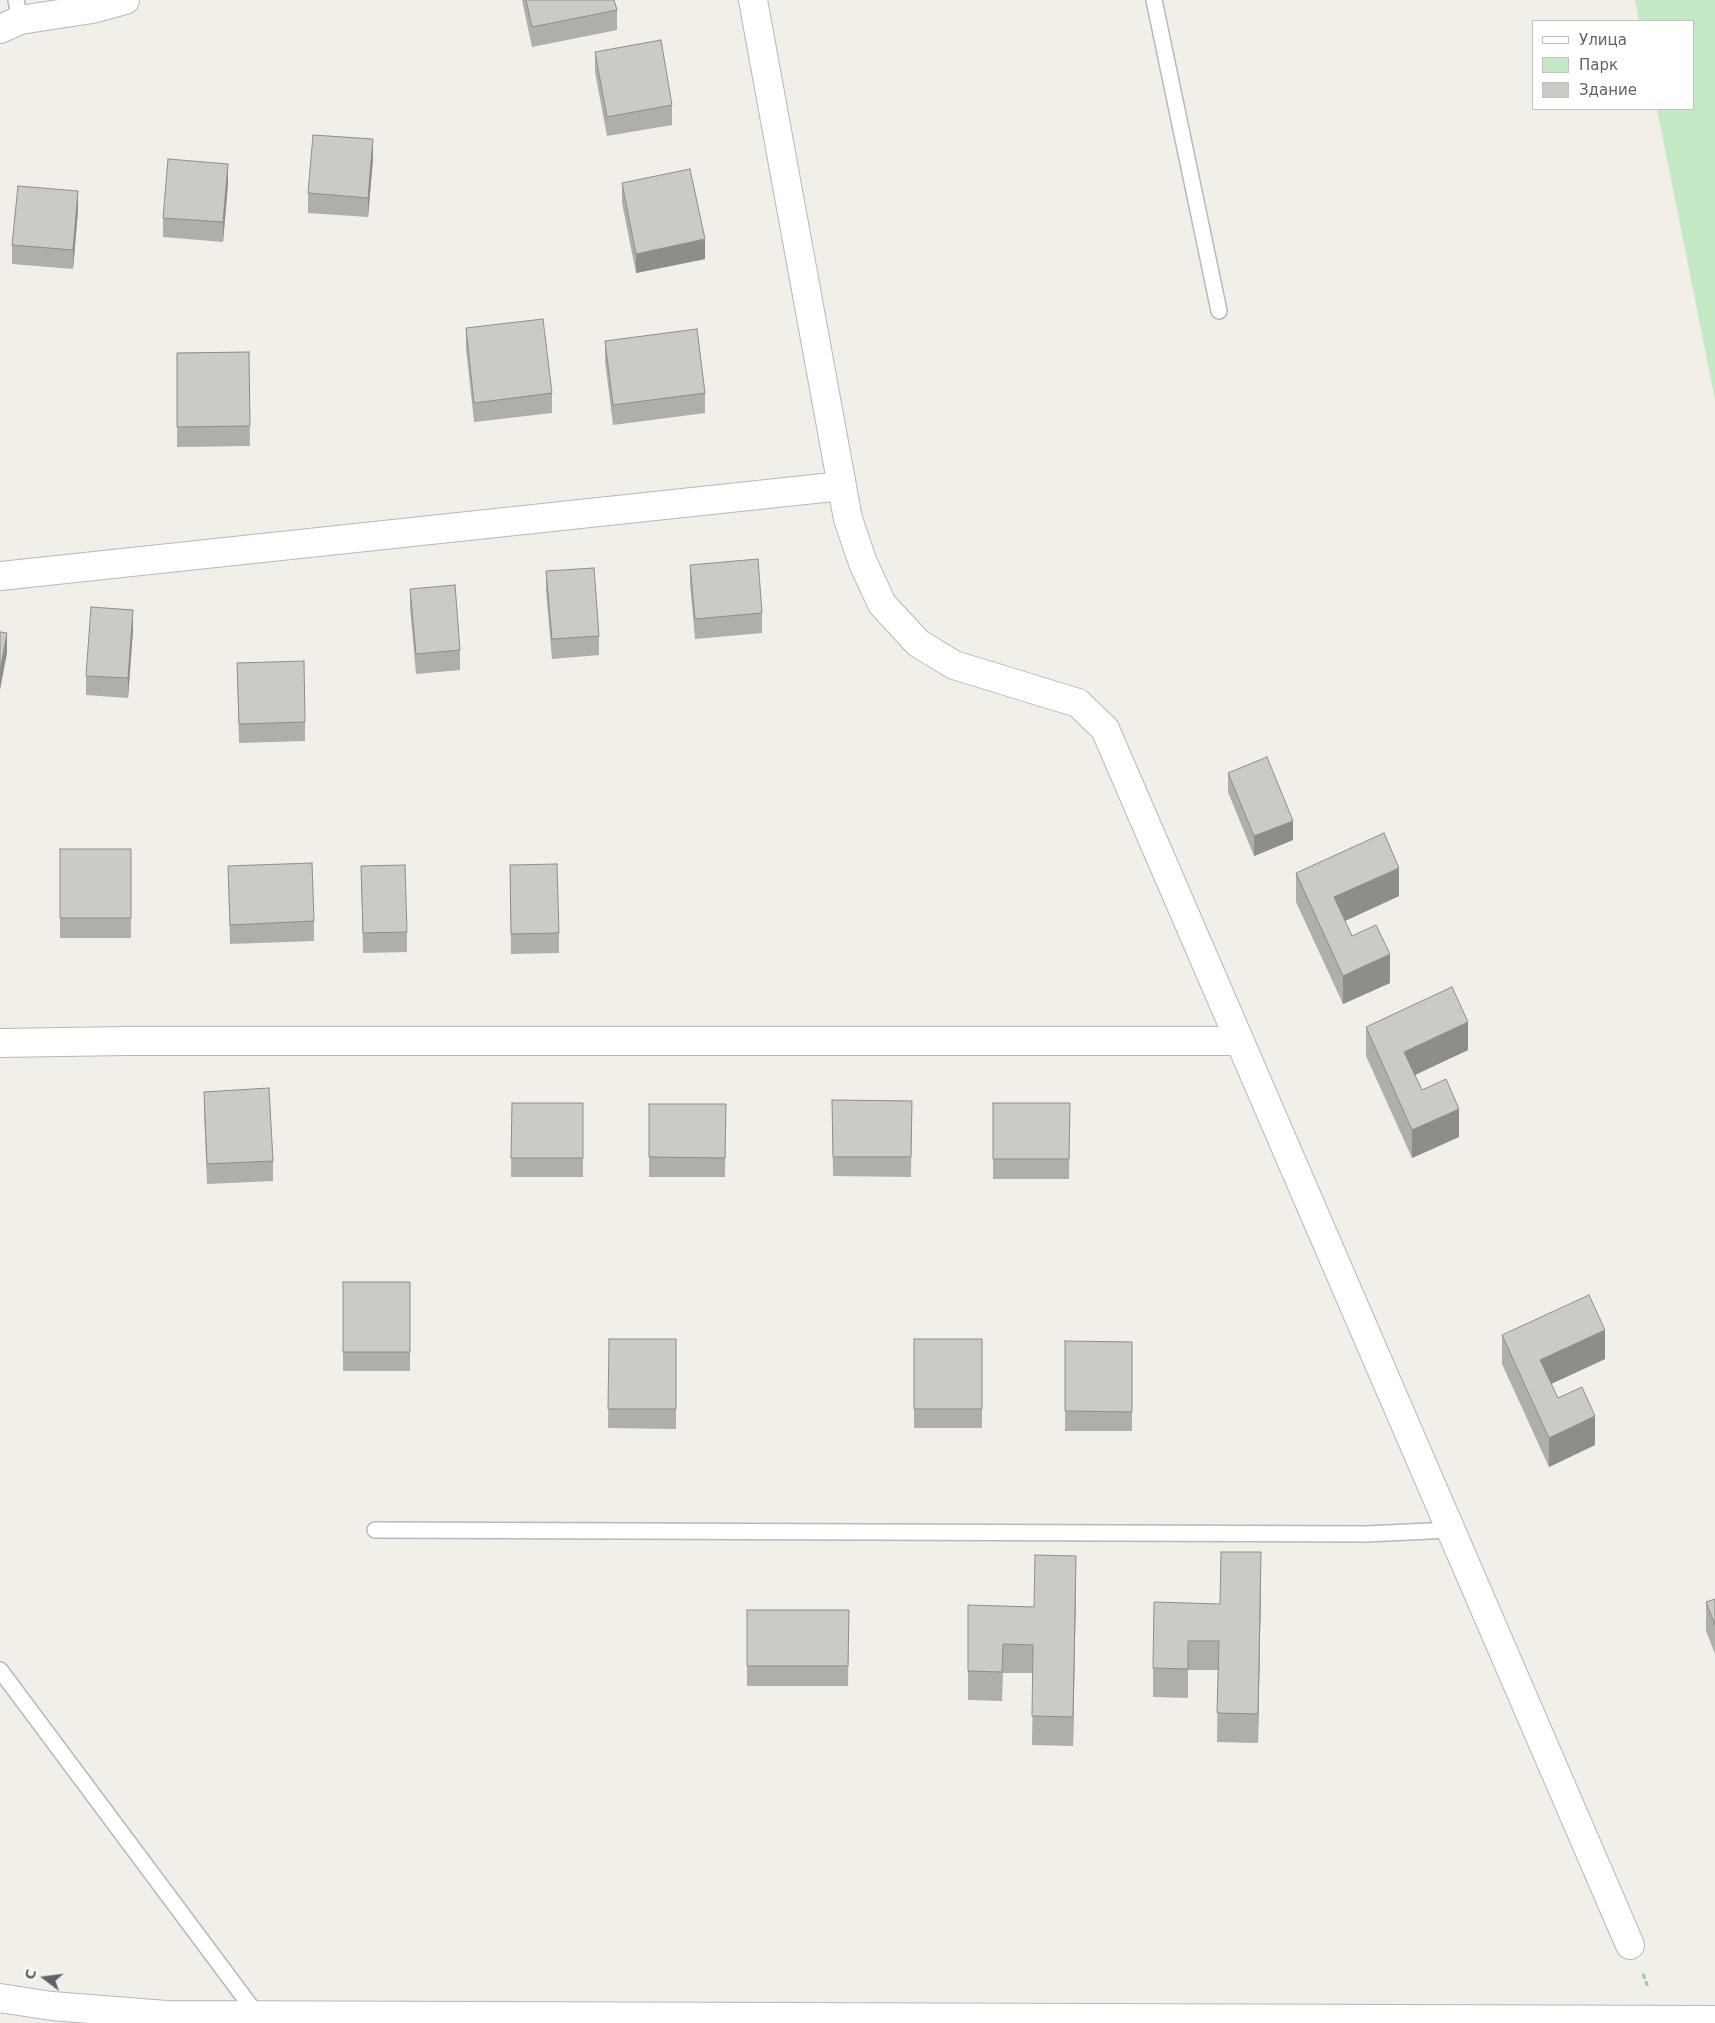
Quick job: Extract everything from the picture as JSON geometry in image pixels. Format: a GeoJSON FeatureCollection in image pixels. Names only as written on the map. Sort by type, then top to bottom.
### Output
{"type":"FeatureCollection","features":[{"type":"Feature","properties":{"kind":"street"},"geometry":{"type":"LineString","coordinates":[[12,16],[92,9],[125,0]]}},
{"type":"Feature","properties":{"kind":"street"},"geometry":{"type":"LineString","coordinates":[[753,0],[848,519],[860,554],[882,604],[918,643],[954,665],[1078,703],[1105,729],[1630,1944]]}},
{"type":"Feature","properties":{"kind":"street"},"geometry":{"type":"LineString","coordinates":[[0,576],[842,486]]}},
{"type":"Feature","properties":{"kind":"street"},"geometry":{"type":"LineString","coordinates":[[0,1043],[126,1041],[1240,1041]]}},
{"type":"Feature","properties":{"kind":"street"},"geometry":{"type":"LineString","coordinates":[[0,1998],[52,2006],[166,2015],[835,2020],[1715,2020]]}},
{"type":"Feature","properties":{"kind":"lane"},"geometry":{"type":"LineString","coordinates":[[1154,0],[1218,311]]}},
{"type":"Feature","properties":{"kind":"lane"},"geometry":{"type":"LineString","coordinates":[[374,1530],[1356,1534],[1451,1530]]}},
{"type":"Feature","properties":{"kind":"lane"},"geometry":{"type":"LineString","coordinates":[[0,1670],[258,2016]]}},
{"type":"Feature","properties":{"kind":"path"},"geometry":{"type":"LineString","coordinates":[[1630,1944],[1662,2020]]}},
{"type":"Feature","properties":{"kind":"green space"},"geometry":{"type":"Polygon","coordinates":[[[1635,0],[1715,0],[1715,400],[1657,110],[1695,110],[1695,20],[1639,20],[1635,0]]]}},
{"type":"Feature","properties":{"kind":"building"},"geometry":{"type":"Polygon","coordinates":[[[526,0],[614,0],[617,10],[532,27],[526,0]]]}},
{"type":"Feature","properties":{"kind":"building"},"geometry":{"type":"Polygon","coordinates":[[[661,40],[672,105],[607,117],[595,52],[661,40]]]}},
{"type":"Feature","properties":{"kind":"building"},"geometry":{"type":"Polygon","coordinates":[[[313,135],[373,139],[368,198],[308,193],[313,135]]]}},
{"type":"Feature","properties":{"kind":"building"},"geometry":{"type":"Polygon","coordinates":[[[168,159],[228,164],[223,222],[163,218],[168,159]]]}},
{"type":"Feature","properties":{"kind":"building"},"geometry":{"type":"Polygon","coordinates":[[[690,169],[705,239],[636,254],[622,183],[690,169]]]}},
{"type":"Feature","properties":{"kind":"building"},"geometry":{"type":"Polygon","coordinates":[[[18,186],[78,191],[73,250],[12,245],[18,186]]]}},
{"type":"Feature","properties":{"kind":"building"},"geometry":{"type":"Polygon","coordinates":[[[543,319],[552,393],[474,403],[466,328],[543,319]]]}},
{"type":"Feature","properties":{"kind":"building"},"geometry":{"type":"Polygon","coordinates":[[[697,329],[705,393],[613,405],[605,341],[697,329]]]}},
{"type":"Feature","properties":{"kind":"building"},"geometry":{"type":"Polygon","coordinates":[[[249,352],[250,426],[177,427],[177,353],[249,352]]]}},
{"type":"Feature","properties":{"kind":"building"},"geometry":{"type":"Polygon","coordinates":[[[758,559],[762,613],[695,619],[690,565],[758,559]]]}},
{"type":"Feature","properties":{"kind":"building"},"geometry":{"type":"Polygon","coordinates":[[[594,568],[599,636],[552,639],[546,571],[594,568]]]}},
{"type":"Feature","properties":{"kind":"building"},"geometry":{"type":"Polygon","coordinates":[[[455,585],[460,650],[416,654],[410,589],[455,585]]]}},
{"type":"Feature","properties":{"kind":"building"},"geometry":{"type":"Polygon","coordinates":[[[91,607],[133,610],[128,678],[86,676],[91,607]]]}},
{"type":"Feature","properties":{"kind":"building"},"geometry":{"type":"Polygon","coordinates":[[[0,632],[7,633],[0,671],[0,632]]]}},
{"type":"Feature","properties":{"kind":"building"},"geometry":{"type":"Polygon","coordinates":[[[304,661],[305,722],[239,724],[237,663],[304,661]]]}},
{"type":"Feature","properties":{"kind":"building"},"geometry":{"type":"Polygon","coordinates":[[[1267,757],[1293,821],[1254,836],[1228,773],[1267,757]]]}},
{"type":"Feature","properties":{"kind":"building"},"geometry":{"type":"Polygon","coordinates":[[[1384,833],[1399,868],[1334,897],[1352,936],[1376,925],[1390,954],[1343,976],[1296,873],[1384,833]]]}},
{"type":"Feature","properties":{"kind":"building"},"geometry":{"type":"Polygon","coordinates":[[[60,849],[131,849],[131,918],[60,918],[60,849]]]}},
{"type":"Feature","properties":{"kind":"building"},"geometry":{"type":"Polygon","coordinates":[[[312,863],[314,921],[230,925],[228,866],[312,863]]]}},
{"type":"Feature","properties":{"kind":"building"},"geometry":{"type":"Polygon","coordinates":[[[557,864],[559,933],[511,934],[510,865],[557,864]]]}},
{"type":"Feature","properties":{"kind":"building"},"geometry":{"type":"Polygon","coordinates":[[[405,865],[407,932],[363,933],[361,866],[405,865]]]}},
{"type":"Feature","properties":{"kind":"building"},"geometry":{"type":"Polygon","coordinates":[[[1452,987],[1468,1022],[1404,1052],[1422,1090],[1446,1079],[1459,1109],[1412,1130],[1366,1027],[1452,987]]]}},
{"type":"Feature","properties":{"kind":"building"},"geometry":{"type":"Polygon","coordinates":[[[269,1088],[273,1161],[207,1164],[204,1092],[269,1088]]]}},
{"type":"Feature","properties":{"kind":"building"},"geometry":{"type":"Polygon","coordinates":[[[832,1100],[912,1101],[911,1157],[833,1157],[832,1100]]]}},
{"type":"Feature","properties":{"kind":"building"},"geometry":{"type":"Polygon","coordinates":[[[512,1103],[583,1103],[583,1158],[511,1158],[512,1103]]]}},
{"type":"Feature","properties":{"kind":"building"},"geometry":{"type":"Polygon","coordinates":[[[993,1103],[1070,1103],[1069,1159],[993,1159],[993,1103]]]}},
{"type":"Feature","properties":{"kind":"building"},"geometry":{"type":"Polygon","coordinates":[[[649,1104],[726,1104],[725,1158],[649,1157],[649,1104]]]}},
{"type":"Feature","properties":{"kind":"building"},"geometry":{"type":"Polygon","coordinates":[[[343,1282],[410,1282],[410,1352],[343,1352],[343,1282]]]}},
{"type":"Feature","properties":{"kind":"building"},"geometry":{"type":"Polygon","coordinates":[[[1589,1295],[1605,1330],[1540,1360],[1558,1398],[1582,1387],[1595,1416],[1549,1438],[1502,1335],[1589,1295]]]}},
{"type":"Feature","properties":{"kind":"building"},"geometry":{"type":"Polygon","coordinates":[[[609,1339],[676,1339],[676,1409],[608,1409],[609,1339]]]}},
{"type":"Feature","properties":{"kind":"building"},"geometry":{"type":"Polygon","coordinates":[[[914,1339],[982,1339],[982,1409],[914,1409],[914,1339]]]}},
{"type":"Feature","properties":{"kind":"building"},"geometry":{"type":"Polygon","coordinates":[[[1065,1341],[1132,1342],[1132,1412],[1065,1411],[1065,1341]]]}},
{"type":"Feature","properties":{"kind":"building"},"geometry":{"type":"Polygon","coordinates":[[[1221,1552],[1261,1552],[1258,1714],[1217,1713],[1219,1641],[1188,1641],[1188,1669],[1153,1668],[1154,1602],[1220,1604],[1221,1552]]]}},
{"type":"Feature","properties":{"kind":"building"},"geometry":{"type":"Polygon","coordinates":[[[1035,1555],[1076,1556],[1073,1717],[1032,1716],[1033,1645],[1003,1644],[1002,1672],[968,1671],[968,1605],[1034,1607],[1035,1555]]]}},
{"type":"Feature","properties":{"kind":"building"},"geometry":{"type":"Polygon","coordinates":[[[1715,1599],[1715,1625],[1706,1602],[1715,1599]]]}},
{"type":"Feature","properties":{"kind":"building"},"geometry":{"type":"Polygon","coordinates":[[[747,1610],[849,1610],[848,1666],[747,1666],[747,1610]]]}}]}
